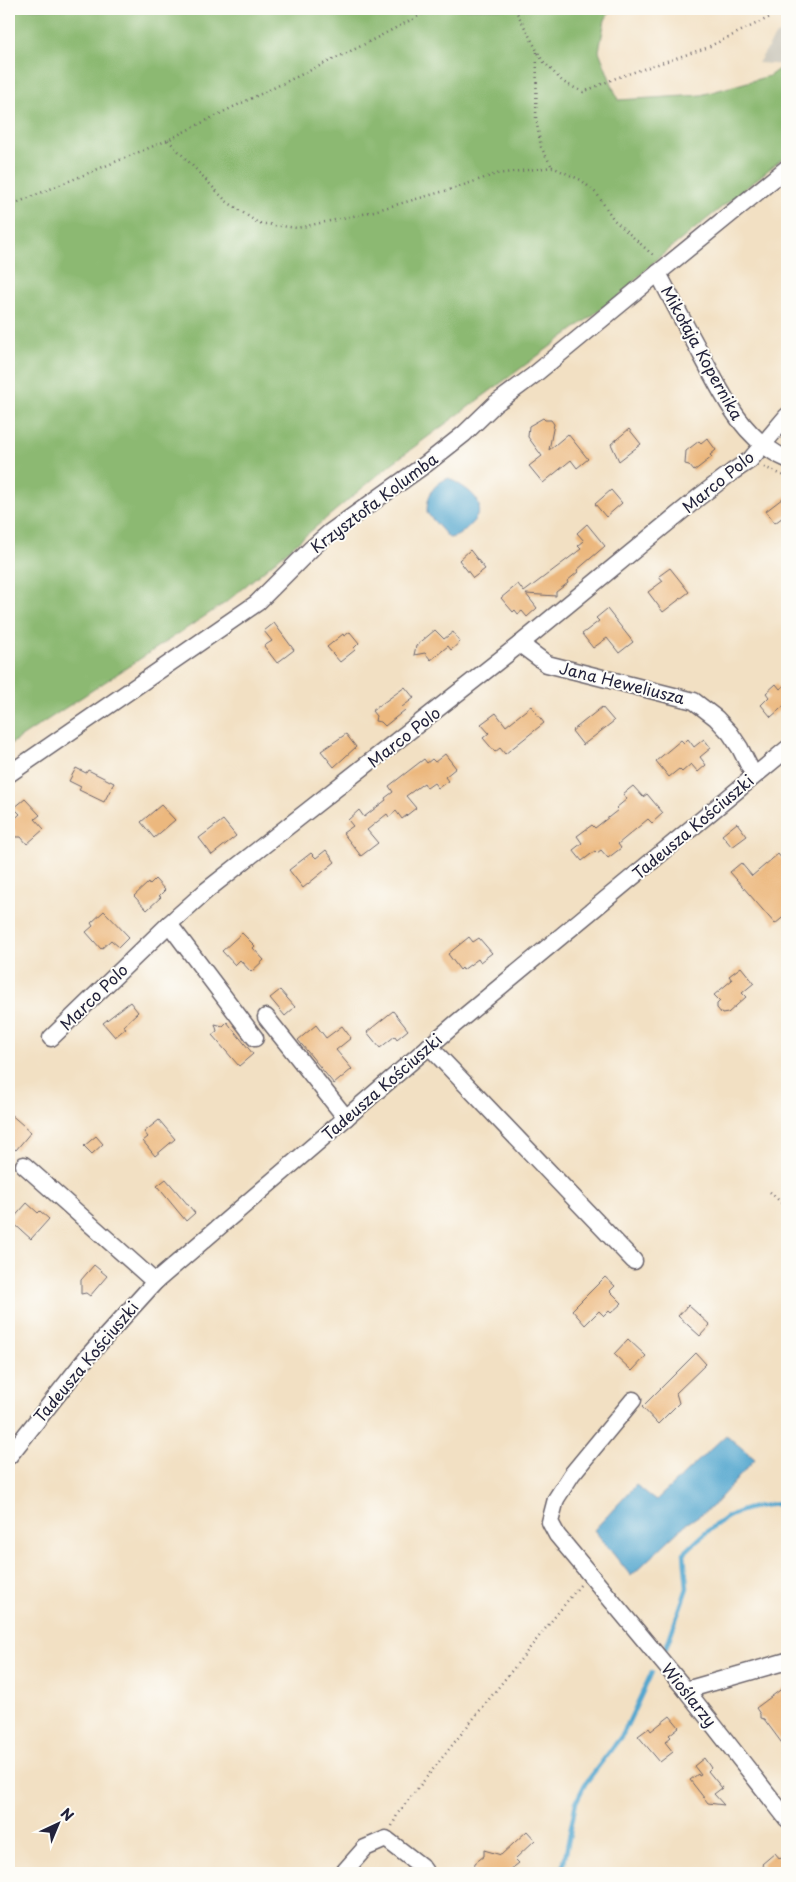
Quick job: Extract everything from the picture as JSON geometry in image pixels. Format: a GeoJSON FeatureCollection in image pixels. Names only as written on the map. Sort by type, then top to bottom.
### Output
{"type":"FeatureCollection","features":[{"type":"Feature","properties":{"kind":"street","name":"Mikołaja Kopernika"},"geometry":{"type":"LineString","coordinates":[[787,168],[658,273],[727,404],[743,425],[763,444],[787,459]]}},
{"type":"Feature","properties":{"kind":"street","name":"Krzysztofa Kolumba"},"geometry":{"type":"LineString","coordinates":[[9,774],[257,603],[312,548],[329,534],[464,434],[495,404],[549,364],[658,273]]}},
{"type":"Feature","properties":{"kind":"street","name":"Marco Polo"},"geometry":{"type":"LineString","coordinates":[[51,1038],[168,924],[207,890],[520,644],[699,498],[750,460],[787,416]]}},
{"type":"Feature","properties":{"kind":"street","name":"Jana Heweliusza"},"geometry":{"type":"LineString","coordinates":[[520,644],[547,664],[694,701],[716,718],[730,733],[754,776]]}},
{"type":"Feature","properties":{"kind":"street","name":"Tadeusza Kościuszki"},"geometry":{"type":"LineString","coordinates":[[9,1456],[88,1356],[155,1282],[429,1046],[787,749]]}},
{"type":"Feature","properties":{"kind":"street"},"geometry":{"type":"LineString","coordinates":[[168,924],[255,1038]]}},
{"type":"Feature","properties":{"kind":"street"},"geometry":{"type":"LineString","coordinates":[[266,1017],[346,1118]]}},
{"type":"Feature","properties":{"kind":"street"},"geometry":{"type":"LineString","coordinates":[[429,1046],[634,1261]]}},
{"type":"Feature","properties":{"kind":"street"},"geometry":{"type":"LineString","coordinates":[[24,1165],[155,1282]]}},
{"type":"Feature","properties":{"kind":"street","name":"Wioślarzy"},"geometry":{"type":"LineString","coordinates":[[633,1400],[572,1474],[556,1499],[550,1522],[557,1535],[686,1690],[787,1819]]}},
{"type":"Feature","properties":{"kind":"street"},"geometry":{"type":"LineString","coordinates":[[686,1690],[787,1660]]}},
{"type":"Feature","properties":{"kind":"street"},"geometry":{"type":"LineString","coordinates":[[343,1873],[365,1848],[386,1838],[421,1866],[426,1873]]}},
{"type":"Feature","properties":{"kind":"path"},"geometry":{"type":"LineString","coordinates":[[9,206],[168,140],[357,48],[432,9]]}},
{"type":"Feature","properties":{"kind":"path"},"geometry":{"type":"LineString","coordinates":[[515,9],[542,60],[563,82],[583,92],[616,78],[706,48],[787,9]]}},
{"type":"Feature","properties":{"kind":"path"},"geometry":{"type":"LineString","coordinates":[[537,50],[536,119],[540,146],[552,167]]}},
{"type":"Feature","properties":{"kind":"path"},"geometry":{"type":"LineString","coordinates":[[168,140],[226,201],[258,223],[297,228],[363,214],[452,189],[496,174],[552,167],[581,180],[597,194],[614,220],[657,259],[658,273]]}},
{"type":"Feature","properties":{"kind":"path"},"geometry":{"type":"LineString","coordinates":[[770,1192],[787,1208]]}},
{"type":"Feature","properties":{"kind":"path"},"geometry":{"type":"LineString","coordinates":[[386,1838],[398,1813],[589,1573]]}},
{"type":"Feature","properties":{"kind":"shaded area"},"geometry":{"type":"Polygon","coordinates":[[[787,30],[787,65],[758,63],[776,35],[787,30]]]}},
{"type":"Feature","properties":{"kind":"green space"},"geometry":{"type":"Polygon","coordinates":[[[9,9],[611,9],[605,20],[599,51],[618,100],[701,95],[769,76],[787,63],[787,155],[657,259],[619,296],[391,464],[225,603],[9,745],[9,9]]]}},
{"type":"Feature","properties":{"kind":"water"},"geometry":{"type":"Polygon","coordinates":[[[449,478],[476,498],[479,504],[479,511],[476,518],[464,531],[457,536],[449,538],[427,513],[429,496],[432,491],[438,484],[449,478]]]}},
{"type":"Feature","properties":{"kind":"water"},"geometry":{"type":"Polygon","coordinates":[[[726,1435],[755,1459],[712,1507],[686,1524],[631,1576],[594,1530],[636,1485],[656,1500],[726,1435]]]}},
{"type":"Feature","properties":{"kind":"building"},"geometry":{"type":"Polygon","coordinates":[[[543,418],[551,420],[554,424],[549,450],[568,434],[588,459],[577,468],[571,460],[543,483],[529,466],[542,456],[528,437],[529,426],[543,418]]]}},
{"type":"Feature","properties":{"kind":"building"},"geometry":{"type":"Polygon","coordinates":[[[629,429],[641,444],[619,461],[611,444],[629,429]]]}},
{"type":"Feature","properties":{"kind":"building"},"geometry":{"type":"Polygon","coordinates":[[[707,438],[716,450],[710,455],[712,457],[694,471],[689,465],[685,464],[686,451],[699,441],[701,443],[707,438]]]}},
{"type":"Feature","properties":{"kind":"building"},"geometry":{"type":"Polygon","coordinates":[[[611,490],[622,503],[606,517],[595,504],[611,490]]]}},
{"type":"Feature","properties":{"kind":"building"},"geometry":{"type":"Polygon","coordinates":[[[787,495],[787,514],[775,523],[766,511],[787,495]]]}},
{"type":"Feature","properties":{"kind":"building"},"geometry":{"type":"Polygon","coordinates":[[[587,524],[605,546],[577,570],[578,572],[567,581],[568,583],[556,592],[556,596],[526,594],[537,608],[527,617],[522,611],[518,614],[515,610],[513,612],[501,598],[518,584],[524,592],[581,549],[578,546],[584,541],[577,533],[587,524]]]}},
{"type":"Feature","properties":{"kind":"building"},"geometry":{"type":"Polygon","coordinates":[[[470,550],[485,569],[473,578],[459,560],[470,550]]]}},
{"type":"Feature","properties":{"kind":"building"},"geometry":{"type":"Polygon","coordinates":[[[670,568],[689,592],[663,612],[648,592],[663,581],[659,576],[670,568]]]}},
{"type":"Feature","properties":{"kind":"building"},"geometry":{"type":"Polygon","coordinates":[[[607,609],[633,642],[619,653],[607,638],[593,648],[582,634],[599,621],[596,618],[607,609]]]}},
{"type":"Feature","properties":{"kind":"building"},"geometry":{"type":"Polygon","coordinates":[[[274,623],[294,650],[277,663],[264,646],[272,641],[264,631],[274,623]]]}},
{"type":"Feature","properties":{"kind":"building"},"geometry":{"type":"Polygon","coordinates":[[[435,630],[444,639],[453,632],[460,642],[451,650],[448,646],[431,660],[425,653],[414,655],[416,646],[435,630]]]}},
{"type":"Feature","properties":{"kind":"building"},"geometry":{"type":"Polygon","coordinates":[[[350,632],[359,643],[354,648],[355,650],[340,662],[327,647],[343,634],[344,636],[350,632]]]}},
{"type":"Feature","properties":{"kind":"building"},"geometry":{"type":"Polygon","coordinates":[[[787,683],[787,703],[771,717],[761,705],[769,697],[766,693],[776,684],[780,689],[787,683]]]}},
{"type":"Feature","properties":{"kind":"building"},"geometry":{"type":"Polygon","coordinates":[[[405,687],[414,698],[402,707],[405,710],[385,726],[381,722],[375,721],[376,716],[372,711],[405,687]]]}},
{"type":"Feature","properties":{"kind":"building"},"geometry":{"type":"Polygon","coordinates":[[[531,706],[544,723],[505,754],[500,748],[495,752],[483,738],[489,733],[481,724],[496,713],[506,726],[531,706]]]}},
{"type":"Feature","properties":{"kind":"building"},"geometry":{"type":"Polygon","coordinates":[[[602,707],[614,721],[583,745],[572,731],[602,707]]]}},
{"type":"Feature","properties":{"kind":"building"},"geometry":{"type":"Polygon","coordinates":[[[346,734],[356,747],[334,767],[321,751],[346,734]]]}},
{"type":"Feature","properties":{"kind":"building"},"geometry":{"type":"Polygon","coordinates":[[[688,739],[694,747],[704,739],[711,748],[700,757],[706,765],[698,772],[691,764],[682,772],[679,769],[669,777],[656,761],[681,740],[684,743],[688,739]]]}},
{"type":"Feature","properties":{"kind":"building"},"geometry":{"type":"Polygon","coordinates":[[[445,754],[456,768],[445,777],[448,781],[438,788],[434,783],[427,788],[424,783],[406,796],[416,808],[402,819],[396,811],[389,817],[387,814],[367,830],[378,843],[361,856],[343,833],[353,826],[348,820],[359,810],[364,817],[386,800],[385,798],[393,792],[389,786],[424,759],[427,763],[432,759],[435,762],[445,754]]]}},
{"type":"Feature","properties":{"kind":"building"},"geometry":{"type":"Polygon","coordinates":[[[76,768],[86,773],[88,770],[114,783],[104,802],[79,790],[81,787],[69,781],[76,768]]]}},
{"type":"Feature","properties":{"kind":"building"},"geometry":{"type":"Polygon","coordinates":[[[633,786],[643,797],[647,794],[663,813],[652,823],[648,819],[618,844],[621,848],[608,858],[601,850],[597,853],[595,851],[582,861],[573,850],[582,843],[577,836],[592,825],[595,828],[618,810],[616,808],[627,799],[623,794],[633,786]]]}},
{"type":"Feature","properties":{"kind":"building"},"geometry":{"type":"Polygon","coordinates":[[[25,799],[40,815],[35,819],[44,829],[27,844],[21,837],[15,837],[15,830],[9,824],[20,814],[14,808],[25,799]]]}},
{"type":"Feature","properties":{"kind":"building"},"geometry":{"type":"Polygon","coordinates":[[[161,805],[175,820],[154,838],[141,822],[161,805]]]}},
{"type":"Feature","properties":{"kind":"building"},"geometry":{"type":"Polygon","coordinates":[[[223,820],[236,836],[212,855],[199,838],[223,820]]]}},
{"type":"Feature","properties":{"kind":"building"},"geometry":{"type":"Polygon","coordinates":[[[737,823],[747,836],[732,847],[722,835],[737,823]]]}},
{"type":"Feature","properties":{"kind":"building"},"geometry":{"type":"Polygon","coordinates":[[[326,850],[335,862],[303,888],[289,870],[311,853],[316,858],[326,850]]]}},
{"type":"Feature","properties":{"kind":"building"},"geometry":{"type":"Polygon","coordinates":[[[778,854],[787,865],[787,914],[775,924],[730,872],[741,863],[752,876],[778,854]]]}},
{"type":"Feature","properties":{"kind":"building"},"geometry":{"type":"Polygon","coordinates":[[[155,879],[165,890],[159,896],[161,897],[147,910],[134,896],[155,879]]]}},
{"type":"Feature","properties":{"kind":"building"},"geometry":{"type":"Polygon","coordinates":[[[104,911],[129,937],[119,947],[111,940],[101,949],[86,932],[93,926],[91,923],[104,911]]]}},
{"type":"Feature","properties":{"kind":"building"},"geometry":{"type":"Polygon","coordinates":[[[242,933],[255,946],[253,948],[264,960],[251,972],[240,960],[235,965],[222,951],[242,933]]]}},
{"type":"Feature","properties":{"kind":"building"},"geometry":{"type":"Polygon","coordinates":[[[469,937],[473,942],[479,938],[492,953],[480,962],[478,959],[463,970],[462,968],[460,970],[448,954],[469,937]]]}},
{"type":"Feature","properties":{"kind":"building"},"geometry":{"type":"Polygon","coordinates":[[[741,967],[754,983],[742,993],[746,997],[728,1013],[722,1014],[717,1008],[717,1004],[720,1001],[714,995],[732,980],[729,976],[741,967]]]}},
{"type":"Feature","properties":{"kind":"building"},"geometry":{"type":"Polygon","coordinates":[[[280,990],[295,1007],[285,1016],[270,998],[280,990]]]}},
{"type":"Feature","properties":{"kind":"building"},"geometry":{"type":"Polygon","coordinates":[[[130,1002],[138,1012],[123,1026],[126,1028],[115,1037],[103,1023],[130,1002]]]}},
{"type":"Feature","properties":{"kind":"building"},"geometry":{"type":"Polygon","coordinates":[[[393,1011],[408,1030],[397,1039],[395,1036],[380,1048],[367,1032],[393,1011]]]}},
{"type":"Feature","properties":{"kind":"building"},"geometry":{"type":"Polygon","coordinates":[[[227,1022],[253,1054],[239,1066],[212,1035],[217,1031],[215,1024],[223,1026],[227,1022]]]}},
{"type":"Feature","properties":{"kind":"building"},"geometry":{"type":"Polygon","coordinates":[[[316,1025],[326,1038],[342,1026],[351,1038],[336,1050],[352,1069],[334,1084],[298,1040],[316,1025]]]}},
{"type":"Feature","properties":{"kind":"building"},"geometry":{"type":"Polygon","coordinates":[[[9,1113],[31,1132],[16,1150],[9,1145],[9,1113]]]}},
{"type":"Feature","properties":{"kind":"building"},"geometry":{"type":"Polygon","coordinates":[[[159,1120],[175,1139],[155,1156],[143,1141],[148,1137],[144,1132],[159,1120]]]}},
{"type":"Feature","properties":{"kind":"building"},"geometry":{"type":"Polygon","coordinates":[[[96,1136],[103,1144],[92,1154],[84,1146],[96,1136]]]}},
{"type":"Feature","properties":{"kind":"building"},"geometry":{"type":"Polygon","coordinates":[[[166,1179],[195,1213],[186,1221],[157,1186],[166,1179]]]}},
{"type":"Feature","properties":{"kind":"building"},"geometry":{"type":"Polygon","coordinates":[[[27,1203],[38,1213],[40,1211],[49,1219],[31,1239],[11,1221],[27,1203]]]}},
{"type":"Feature","properties":{"kind":"building"},"geometry":{"type":"Polygon","coordinates":[[[94,1265],[107,1276],[90,1296],[86,1293],[81,1294],[81,1280],[94,1265]]]}},
{"type":"Feature","properties":{"kind":"building"},"geometry":{"type":"Polygon","coordinates":[[[605,1277],[615,1286],[610,1291],[622,1303],[611,1313],[609,1311],[604,1316],[599,1311],[585,1325],[572,1310],[605,1277]]]}},
{"type":"Feature","properties":{"kind":"building"},"geometry":{"type":"Polygon","coordinates":[[[688,1305],[710,1325],[700,1336],[678,1316],[688,1305]]]}},
{"type":"Feature","properties":{"kind":"building"},"geometry":{"type":"Polygon","coordinates":[[[628,1339],[646,1356],[632,1371],[614,1354],[628,1339]]]}},
{"type":"Feature","properties":{"kind":"building"},"geometry":{"type":"Polygon","coordinates":[[[696,1353],[706,1364],[676,1393],[679,1403],[658,1424],[642,1407],[696,1353]]]}},
{"type":"Feature","properties":{"kind":"building"},"geometry":{"type":"Polygon","coordinates":[[[787,1685],[787,1750],[764,1719],[760,1718],[756,1708],[787,1685]]]}},
{"type":"Feature","properties":{"kind":"building"},"geometry":{"type":"Polygon","coordinates":[[[670,1716],[679,1727],[669,1735],[671,1737],[665,1742],[673,1752],[660,1762],[638,1736],[649,1728],[651,1731],[670,1716]]]}},
{"type":"Feature","properties":{"kind":"building"},"geometry":{"type":"Polygon","coordinates":[[[704,1758],[711,1768],[708,1771],[722,1788],[714,1794],[724,1805],[708,1803],[690,1780],[698,1774],[699,1776],[701,1775],[694,1766],[704,1758]]]}},
{"type":"Feature","properties":{"kind":"building"},"geometry":{"type":"Polygon","coordinates":[[[527,1831],[535,1840],[515,1859],[519,1863],[506,1873],[478,1873],[474,1868],[475,1863],[484,1856],[484,1850],[501,1855],[527,1831]]]}},
{"type":"Feature","properties":{"kind":"building"},"geometry":{"type":"Polygon","coordinates":[[[775,1853],[780,1859],[787,1853],[787,1873],[769,1873],[762,1864],[775,1853]]]}},
{"type":"Feature","properties":{"kind":"waterway"},"geometry":{"type":"LineString","coordinates":[[666,1648],[687,1588],[684,1553],[718,1523],[738,1512],[771,1505],[787,1504]]}},
{"type":"Feature","properties":{"kind":"waterway"},"geometry":{"type":"LineString","coordinates":[[562,1873],[576,1802],[585,1784],[623,1734],[652,1672]]}}]}
